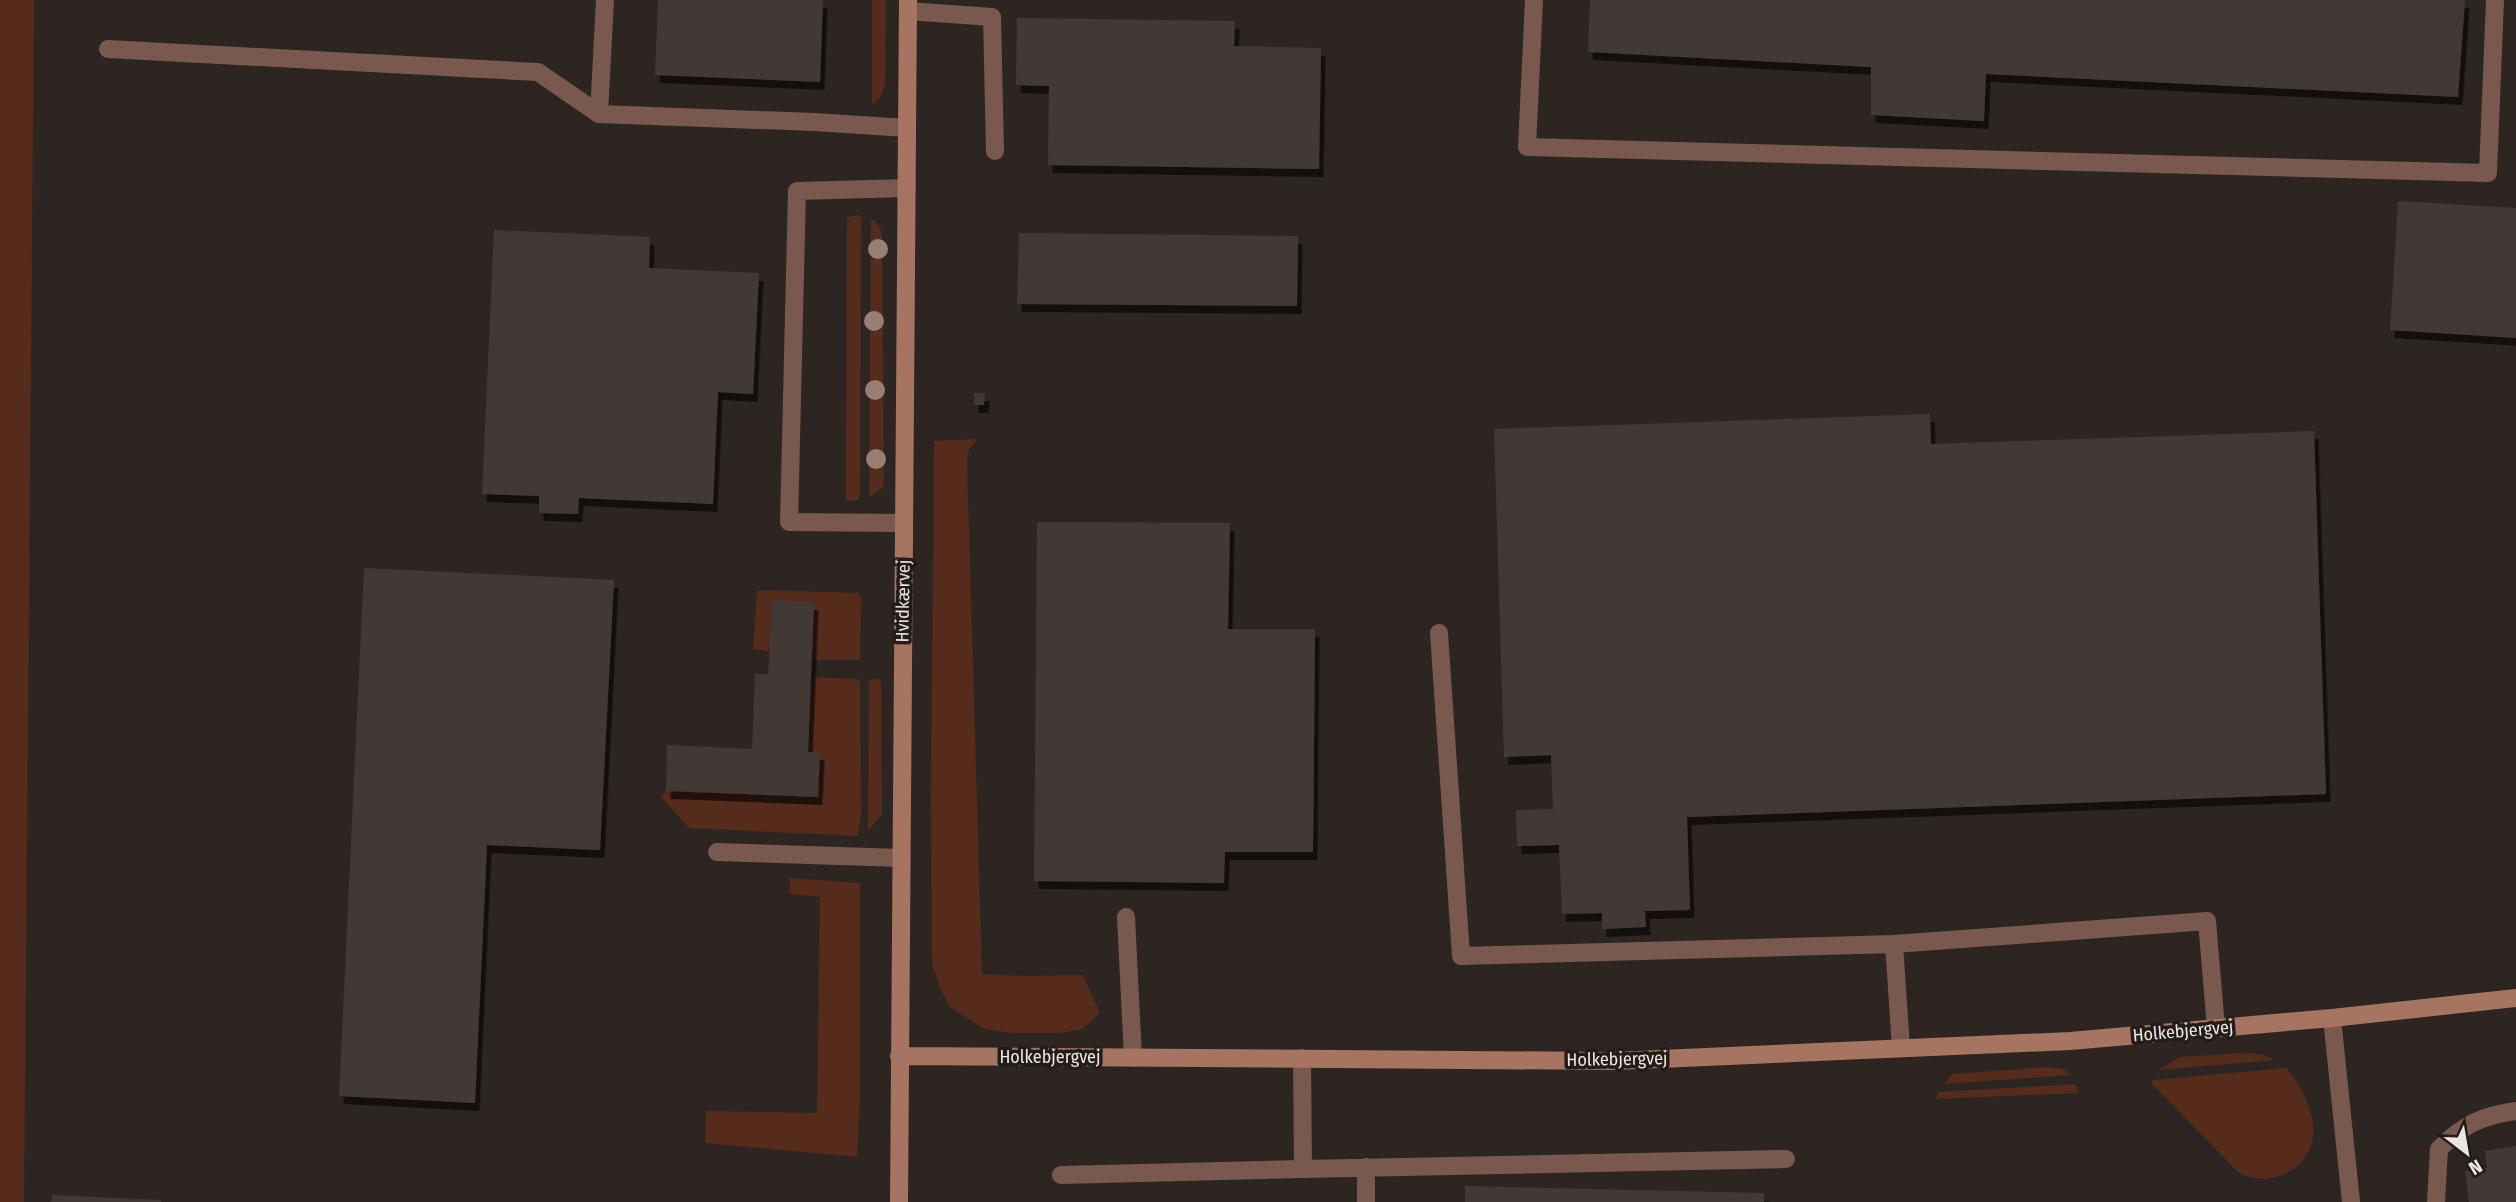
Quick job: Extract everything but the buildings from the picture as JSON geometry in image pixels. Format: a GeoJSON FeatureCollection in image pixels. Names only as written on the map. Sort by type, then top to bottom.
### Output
{"type":"FeatureCollection","features":[{"type":"Feature","properties":{"kind":"street"},"geometry":{"type":"LineString","coordinates":[[599,114],[606,0]]}},
{"type":"Feature","properties":{"kind":"street"},"geometry":{"type":"LineString","coordinates":[[1534,0],[1527,147],[2488,173],[2496,0]]}},
{"type":"Feature","properties":{"kind":"street"},"geometry":{"type":"LineString","coordinates":[[908,6],[992,17],[995,151]]}},
{"type":"Feature","properties":{"kind":"street","name":"Hvidkærvej"},"geometry":{"type":"LineString","coordinates":[[899,1202],[908,6]]}},
{"type":"Feature","properties":{"kind":"street"},"geometry":{"type":"LineString","coordinates":[[108,49],[538,72],[599,114],[907,128]]}},
{"type":"Feature","properties":{"kind":"street"},"geometry":{"type":"LineString","coordinates":[[904,523],[789,522],[797,191],[907,188]]}},
{"type":"Feature","properties":{"kind":"street"},"geometry":{"type":"LineString","coordinates":[[1438,633],[1461,956],[1894,944],[2207,921],[2216,1028]]}},
{"type":"Feature","properties":{"kind":"street"},"geometry":{"type":"LineString","coordinates":[[717,852],[901,858]]}},
{"type":"Feature","properties":{"kind":"street"},"geometry":{"type":"LineString","coordinates":[[1126,917],[1133,1058]]}},
{"type":"Feature","properties":{"kind":"street"},"geometry":{"type":"LineString","coordinates":[[1894,944],[1901,1048]]}},
{"type":"Feature","properties":{"kind":"street","name":"Holkebjergvej"},"geometry":{"type":"LineString","coordinates":[[900,1056],[1615,1060],[2070,1041],[2332,1018],[2516,998]]}},
{"type":"Feature","properties":{"kind":"street"},"geometry":{"type":"LineString","coordinates":[[2332,1018],[2351,1202]]}},
{"type":"Feature","properties":{"kind":"street"},"geometry":{"type":"LineString","coordinates":[[1303,1058],[1303,1168]]}},
{"type":"Feature","properties":{"kind":"street"},"geometry":{"type":"LineString","coordinates":[[2436,1202],[2439,1149],[2458,1129],[2487,1115],[2516,1111]]}},
{"type":"Feature","properties":{"kind":"street"},"geometry":{"type":"LineString","coordinates":[[1061,1175],[1786,1159]]}},
{"type":"Feature","properties":{"kind":"street"},"geometry":{"type":"LineString","coordinates":[[1366,1167],[1366,1202]]}},
{"type":"Feature","properties":{"kind":"shaded area"},"geometry":{"type":"Polygon","coordinates":[[[0,0],[34,0],[24,1202],[0,1202],[0,0]]]}},
{"type":"Feature","properties":{"kind":"shaded area"},"geometry":{"type":"Polygon","coordinates":[[[872,0],[886,0],[885,86],[879,99],[872,104],[872,0]]]}},
{"type":"Feature","properties":{"kind":"shaded area"},"geometry":{"type":"Polygon","coordinates":[[[859,215],[860,491],[859,500],[846,501],[847,217],[859,215]]]}},
{"type":"Feature","properties":{"kind":"shaded area"},"geometry":{"type":"Polygon","coordinates":[[[871,220],[874,220],[882,232],[884,476],[883,488],[869,497],[871,220]]]}},
{"type":"Feature","properties":{"kind":"shaded area"},"geometry":{"type":"Polygon","coordinates":[[[978,439],[969,449],[967,461],[982,974],[1083,975],[1100,1013],[1082,1029],[1061,1033],[1011,1033],[984,1029],[950,1007],[932,964],[934,441],[978,439]]]}},
{"type":"Feature","properties":{"kind":"shaded area"},"geometry":{"type":"Polygon","coordinates":[[[759,590],[859,593],[860,660],[811,660],[813,602],[772,601],[770,651],[753,649],[759,590]]]}},
{"type":"Feature","properties":{"kind":"shaded area"},"geometry":{"type":"Polygon","coordinates":[[[811,677],[858,679],[860,682],[861,814],[858,836],[689,828],[661,797],[666,791],[818,797],[819,752],[808,752],[811,677]]]}},
{"type":"Feature","properties":{"kind":"shaded area"},"geometry":{"type":"Polygon","coordinates":[[[877,679],[881,682],[882,815],[868,831],[869,680],[877,679]]]}},
{"type":"Feature","properties":{"kind":"shaded area"},"geometry":{"type":"Polygon","coordinates":[[[790,878],[860,883],[860,1096],[857,1157],[705,1143],[706,1111],[817,1113],[820,897],[790,894],[790,878]]]}},
{"type":"Feature","properties":{"kind":"shaded area"},"geometry":{"type":"Polygon","coordinates":[[[2261,1054],[2275,1060],[2159,1070],[2179,1057],[2261,1054]]]}},
{"type":"Feature","properties":{"kind":"shaded area"},"geometry":{"type":"Polygon","coordinates":[[[2048,1067],[2064,1069],[2071,1075],[1944,1084],[1952,1074],[2048,1067]]]}},
{"type":"Feature","properties":{"kind":"shaded area"},"geometry":{"type":"Polygon","coordinates":[[[2286,1068],[2306,1100],[2312,1119],[2313,1137],[2304,1159],[2295,1168],[2273,1178],[2249,1177],[2238,1172],[2152,1084],[2152,1080],[2286,1068]]]}},
{"type":"Feature","properties":{"kind":"shaded area"},"geometry":{"type":"Polygon","coordinates":[[[2076,1084],[2078,1093],[1936,1099],[1939,1092],[2076,1084]]]}}]}
